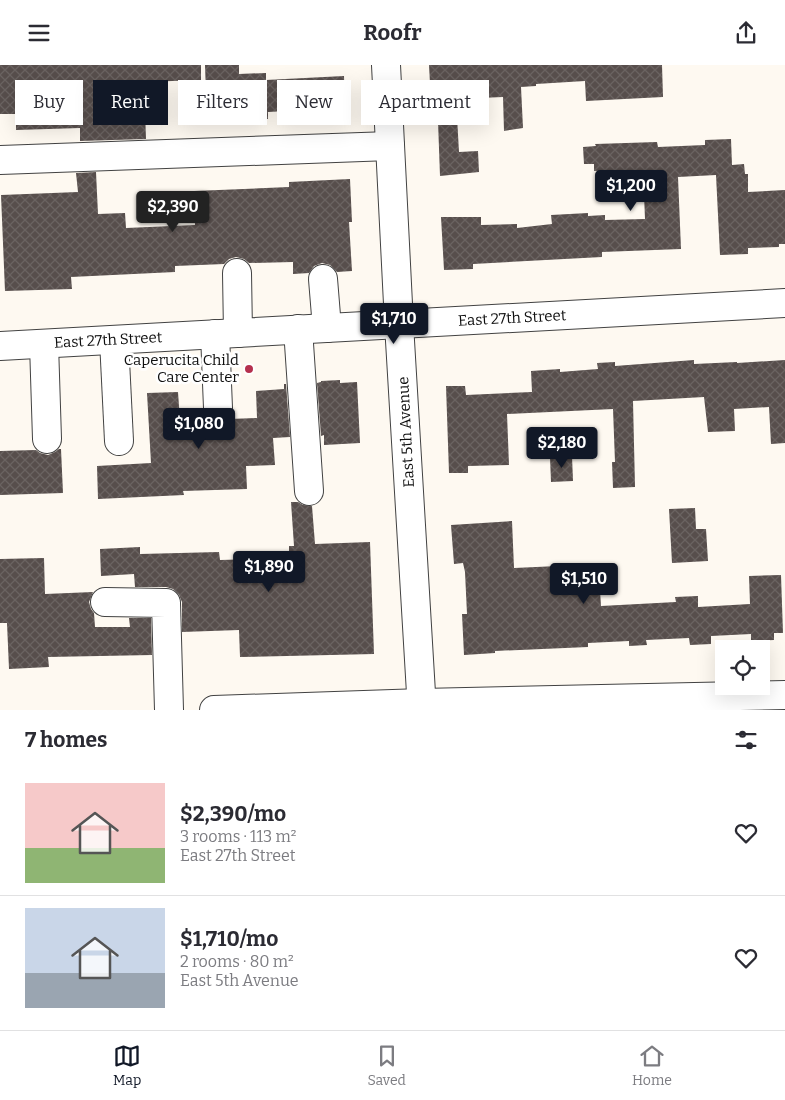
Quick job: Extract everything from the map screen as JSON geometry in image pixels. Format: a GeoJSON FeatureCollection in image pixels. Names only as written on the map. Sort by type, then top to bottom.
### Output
{"type":"FeatureCollection","features":[{"type":"Feature","properties":{"kind":"street","name":"East 5th Avenue"},"geometry":{"type":"LineString","coordinates":[[386,65],[399,324],[422,706]]}},
{"type":"Feature","properties":{"kind":"street"},"geometry":{"type":"LineString","coordinates":[[0,161],[390,146]]}},
{"type":"Feature","properties":{"kind":"street"},"geometry":{"type":"LineString","coordinates":[[218,408],[226,333],[237,273]]}},
{"type":"Feature","properties":{"kind":"street"},"geometry":{"type":"LineString","coordinates":[[324,279],[327,328]]}},
{"type":"Feature","properties":{"kind":"street","name":"East 27th Street"},"geometry":{"type":"LineString","coordinates":[[0,346],[785,303]]}},
{"type":"Feature","properties":{"kind":"street"},"geometry":{"type":"LineString","coordinates":[[298,329],[308,491]]}},
{"type":"Feature","properties":{"kind":"street"},"geometry":{"type":"LineString","coordinates":[[114,340],[118,441]]}},
{"type":"Feature","properties":{"kind":"street"},"geometry":{"type":"LineString","coordinates":[[44,344],[47,439]]}},
{"type":"Feature","properties":{"kind":"street"},"geometry":{"type":"LineString","coordinates":[[105,602],[166,603],[169,710]]}},
{"type":"Feature","properties":{"kind":"street"},"geometry":{"type":"LineString","coordinates":[[214,710],[785,695]]}},
{"type":"Feature","properties":{"kind":"building"},"geometry":{"type":"Polygon","coordinates":[[[0,65],[201,65],[201,80],[93,80],[93,125],[146,125],[146,139],[80,141],[80,128],[16,130],[16,125],[83,125],[83,80],[15,80],[15,114],[0,114],[0,65]]]}},
{"type":"Feature","properties":{"kind":"building"},"geometry":{"type":"Polygon","coordinates":[[[205,65],[239,65],[239,74],[266,73],[266,80],[206,80],[205,65]]]}},
{"type":"Feature","properties":{"kind":"building"},"geometry":{"type":"Polygon","coordinates":[[[429,65],[662,65],[663,97],[586,101],[585,81],[536,84],[536,86],[521,87],[523,128],[504,131],[503,97],[489,98],[489,80],[430,80],[429,65]]]}},
{"type":"Feature","properties":{"kind":"building"},"geometry":{"type":"Polygon","coordinates":[[[344,76],[344,80],[277,80],[277,112],[268,112],[268,119],[266,80],[344,76]]]}},
{"type":"Feature","properties":{"kind":"building"},"geometry":{"type":"Polygon","coordinates":[[[438,125],[457,125],[459,152],[478,151],[479,172],[440,176],[438,125]]]}},
{"type":"Feature","properties":{"kind":"building"},"geometry":{"type":"Polygon","coordinates":[[[731,139],[732,165],[744,164],[745,174],[748,174],[748,192],[785,190],[785,244],[779,244],[779,247],[748,248],[748,254],[720,255],[716,175],[678,177],[681,249],[602,252],[602,257],[473,264],[473,269],[444,270],[441,217],[481,217],[481,225],[517,224],[517,228],[552,224],[551,215],[588,213],[588,216],[605,215],[605,220],[645,219],[643,170],[594,171],[594,164],[584,164],[583,147],[596,146],[595,144],[657,142],[658,147],[705,145],[705,140],[731,139]]]}},
{"type":"Feature","properties":{"kind":"building"},"geometry":{"type":"Polygon","coordinates":[[[96,172],[98,214],[125,213],[126,228],[195,225],[194,191],[289,187],[289,182],[350,179],[352,222],[349,222],[352,271],[337,272],[330,265],[322,263],[314,266],[309,273],[293,274],[293,262],[249,263],[244,259],[236,257],[229,259],[224,264],[175,266],[175,272],[71,277],[72,289],[5,291],[1,195],[78,192],[76,173],[96,172]]]}},
{"type":"Feature","properties":{"kind":"building"},"geometry":{"type":"Polygon","coordinates":[[[694,360],[694,364],[785,360],[785,443],[771,444],[769,407],[734,409],[735,431],[708,432],[704,397],[633,401],[635,487],[613,488],[612,462],[615,462],[613,409],[507,414],[509,465],[468,466],[468,473],[449,473],[446,386],[465,386],[466,395],[532,392],[531,371],[560,369],[560,372],[598,369],[597,363],[615,362],[615,366],[694,360]]]}},
{"type":"Feature","properties":{"kind":"building"},"geometry":{"type":"Polygon","coordinates":[[[340,380],[340,383],[357,382],[360,443],[324,445],[324,435],[321,436],[317,383],[340,380]]]}},
{"type":"Feature","properties":{"kind":"building"},"geometry":{"type":"Polygon","coordinates":[[[284,384],[286,384],[290,437],[273,438],[275,465],[246,466],[247,489],[183,491],[184,495],[98,499],[97,466],[151,463],[147,393],[178,392],[180,420],[208,419],[219,424],[229,419],[257,418],[256,391],[284,389],[284,384]]]}},
{"type":"Feature","properties":{"kind":"building"},"geometry":{"type":"Polygon","coordinates":[[[61,449],[63,493],[0,495],[0,451],[36,450],[48,455],[61,449]]]}},
{"type":"Feature","properties":{"kind":"building"},"geometry":{"type":"Polygon","coordinates":[[[572,456],[573,481],[551,482],[550,457],[572,456]]]}},
{"type":"Feature","properties":{"kind":"building"},"geometry":{"type":"Polygon","coordinates":[[[291,502],[312,506],[315,544],[370,542],[374,654],[240,657],[239,630],[182,632],[182,602],[179,595],[173,589],[166,587],[135,587],[134,574],[101,576],[100,549],[140,547],[140,554],[219,552],[220,560],[289,558],[289,546],[294,546],[291,502]]]}},
{"type":"Feature","properties":{"kind":"building"},"geometry":{"type":"Polygon","coordinates":[[[695,508],[696,529],[706,529],[708,561],[672,563],[669,509],[695,508]]]}},
{"type":"Feature","properties":{"kind":"building"},"geometry":{"type":"Polygon","coordinates":[[[512,521],[514,568],[558,566],[559,578],[599,575],[601,606],[676,602],[675,597],[698,596],[698,607],[750,604],[749,576],[781,575],[783,633],[774,633],[774,640],[751,640],[751,634],[711,636],[711,644],[690,645],[689,638],[646,640],[647,645],[629,646],[629,641],[588,643],[588,647],[495,651],[495,653],[464,655],[462,614],[467,614],[465,572],[463,563],[454,564],[451,525],[512,521]]]}},
{"type":"Feature","properties":{"kind":"building"},"geometry":{"type":"Polygon","coordinates":[[[44,558],[45,594],[93,592],[89,602],[94,613],[95,627],[130,627],[129,618],[151,618],[152,655],[48,657],[49,667],[9,669],[7,623],[0,623],[0,559],[44,558]]]}},
{"type":"Feature","properties":{"kind":"place","name":"Caperucita Child Care Center"},"geometry":{"type":"Point","coordinates":[249,369]}}]}
